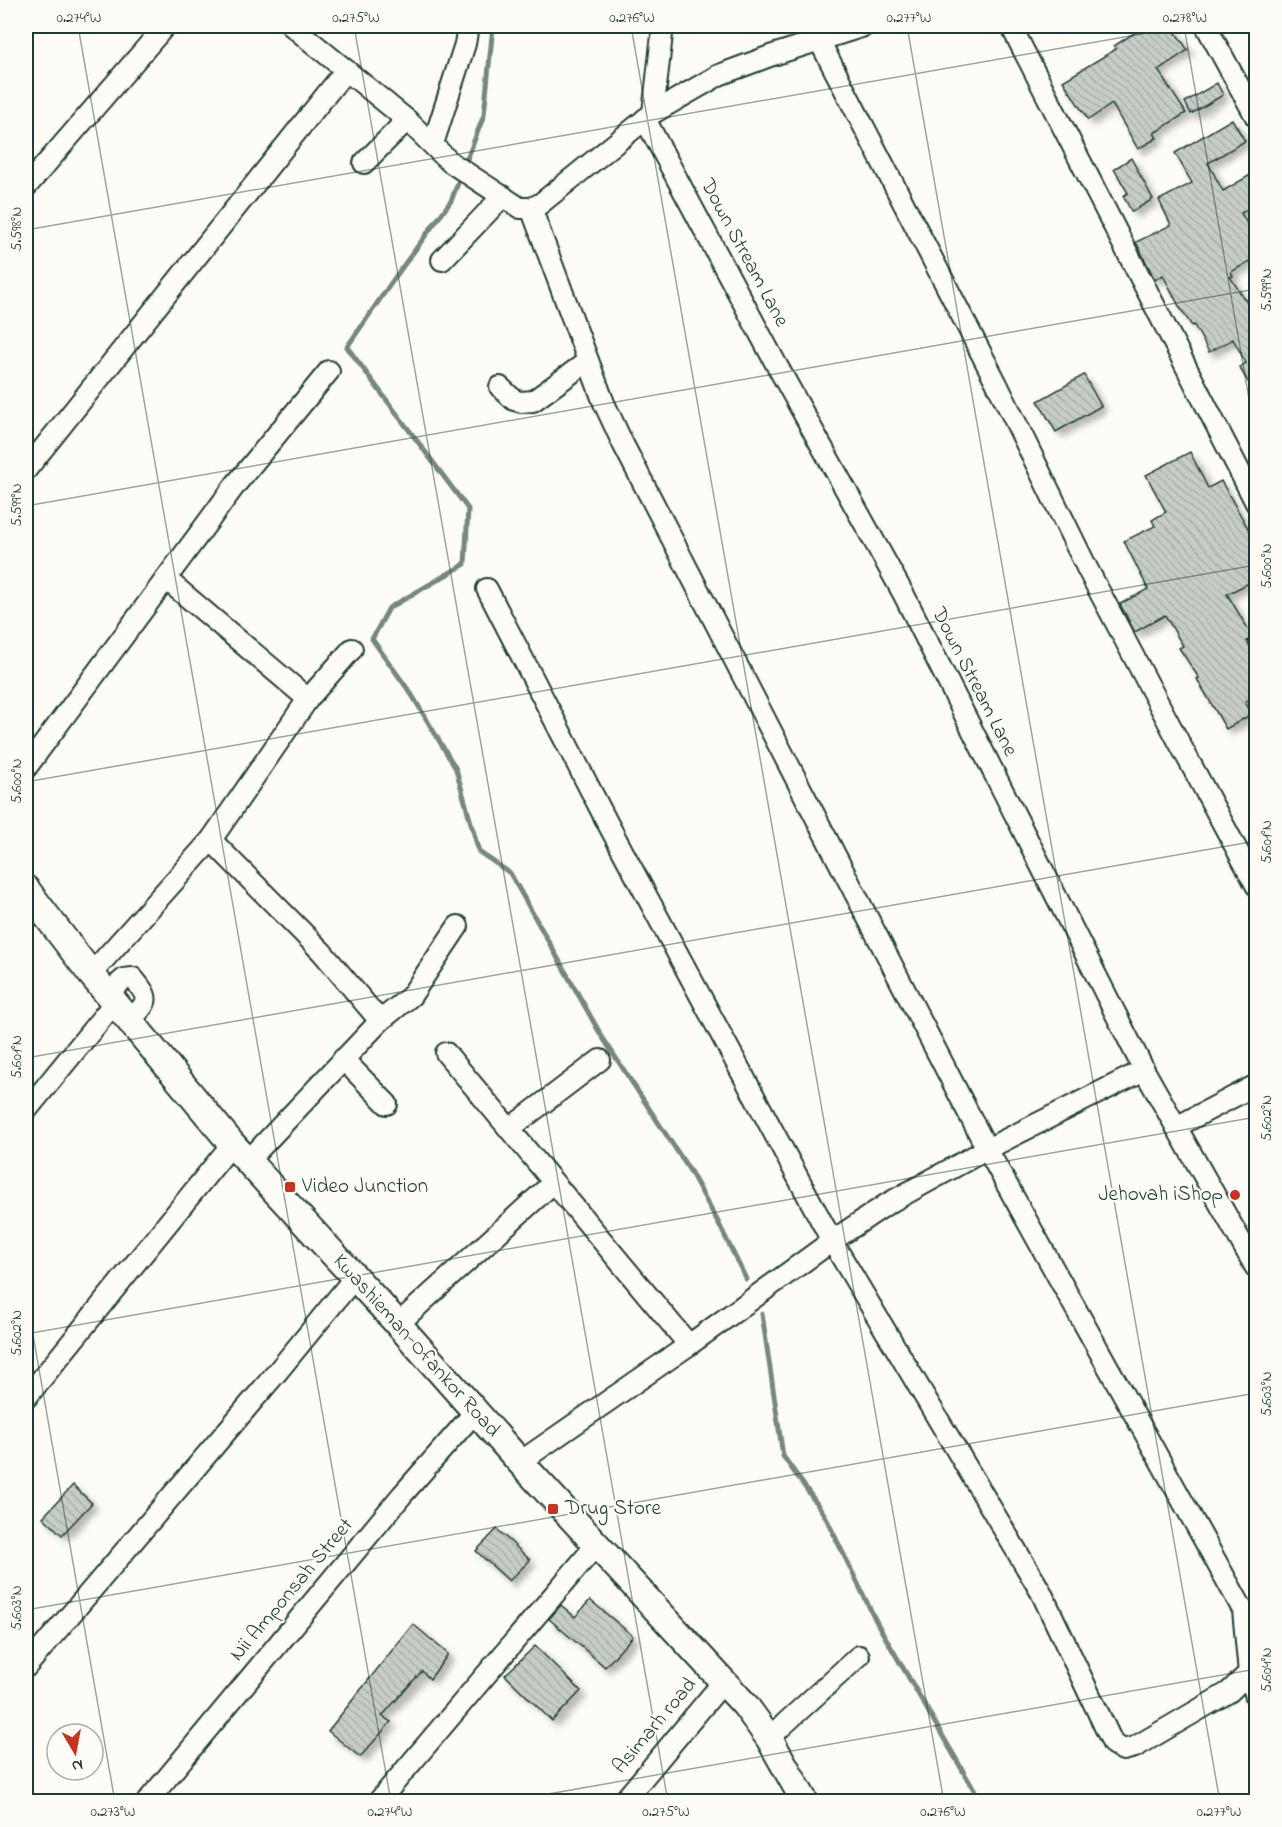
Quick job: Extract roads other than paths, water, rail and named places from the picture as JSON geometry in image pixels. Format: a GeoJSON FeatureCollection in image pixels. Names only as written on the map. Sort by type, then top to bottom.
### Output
{"type":"FeatureCollection","features":[{"type":"Feature","properties":{"kind":"main road","name":"Kwashieman-Ofankor Road"},"geometry":{"type":"LineString","coordinates":[[26,889],[111,997],[240,1152],[398,1324],[520,1462],[724,1681],[769,1738],[805,1802]]}},
{"type":"Feature","properties":{"kind":"street"},"geometry":{"type":"LineString","coordinates":[[26,187],[165,26]]}},
{"type":"Feature","properties":{"kind":"street"},"geometry":{"type":"LineString","coordinates":[[292,26],[407,120],[450,162],[520,208],[531,208],[540,204],[649,116],[719,75],[770,56],[817,33],[864,26]]}},
{"type":"Feature","properties":{"kind":"street"},"geometry":{"type":"LineString","coordinates":[[432,144],[465,44],[468,26]]}},
{"type":"Feature","properties":{"kind":"street"},"geometry":{"type":"LineString","coordinates":[[649,116],[663,26]]}},
{"type":"Feature","properties":{"kind":"street"},"geometry":{"type":"LineString","coordinates":[[1011,26],[1257,503]]}},
{"type":"Feature","properties":{"kind":"street"},"geometry":{"type":"LineString","coordinates":[[1206,26],[1257,117]]}},
{"type":"Feature","properties":{"kind":"street"},"geometry":{"type":"LineString","coordinates":[[817,33],[996,382],[1088,570],[1257,885]]}},
{"type":"Feature","properties":{"kind":"street"},"geometry":{"type":"LineString","coordinates":[[26,470],[346,70]]}},
{"type":"Feature","properties":{"kind":"street","name":"Down Stream Lane"},"geometry":{"type":"LineString","coordinates":[[649,116],[775,362],[904,595],[1144,1070],[1257,1268]]}},
{"type":"Feature","properties":{"kind":"street"},"geometry":{"type":"LineString","coordinates":[[364,163],[407,120]]}},
{"type":"Feature","properties":{"kind":"street"},"geometry":{"type":"LineString","coordinates":[[442,260],[503,196]]}},
{"type":"Feature","properties":{"kind":"street"},"geometry":{"type":"LineString","coordinates":[[531,208],[588,361],[623,444],[987,1149],[1243,1610],[1257,1697]]}},
{"type":"Feature","properties":{"kind":"street"},"geometry":{"type":"LineString","coordinates":[[500,387],[514,400],[533,401],[588,361]]}},
{"type":"Feature","properties":{"kind":"street"},"geometry":{"type":"LineString","coordinates":[[26,768],[237,484],[329,371]]}},
{"type":"Feature","properties":{"kind":"street"},"geometry":{"type":"LineString","coordinates":[[166,579],[308,699]]}},
{"type":"Feature","properties":{"kind":"street"},"geometry":{"type":"LineString","coordinates":[[487,589],[613,834],[832,1240],[1041,1592],[1113,1744],[1123,1750],[1135,1747],[1229,1692],[1253,1670]]}},
{"type":"Feature","properties":{"kind":"street"},"geometry":{"type":"LineString","coordinates":[[26,1111],[111,997],[211,840],[308,699],[352,649]]}},
{"type":"Feature","properties":{"kind":"street"},"geometry":{"type":"LineString","coordinates":[[211,840],[322,952],[380,1022]]}},
{"type":"Feature","properties":{"kind":"street"},"geometry":{"type":"LineString","coordinates":[[26,1398],[240,1152],[411,996],[458,926]]}},
{"type":"Feature","properties":{"kind":"street"},"geometry":{"type":"LineString","coordinates":[[446,1053],[689,1345]]}},
{"type":"Feature","properties":{"kind":"street"},"geometry":{"type":"LineString","coordinates":[[343,1059],[387,1104]]}},
{"type":"Feature","properties":{"kind":"street"},"geometry":{"type":"LineString","coordinates":[[509,1129],[600,1060]]}},
{"type":"Feature","properties":{"kind":"street"},"geometry":{"type":"LineString","coordinates":[[520,1462],[689,1345],[832,1240],[887,1204],[987,1149],[1144,1070]]}},
{"type":"Feature","properties":{"kind":"street"},"geometry":{"type":"LineString","coordinates":[[1176,1127],[1257,1085]]}},
{"type":"Feature","properties":{"kind":"street"},"geometry":{"type":"LineString","coordinates":[[398,1324],[553,1183]]}},
{"type":"Feature","properties":{"kind":"street"},"geometry":{"type":"LineString","coordinates":[[26,1667],[263,1389],[355,1277]]}},
{"type":"Feature","properties":{"kind":"street","name":"Nii Amponsah Street"},"geometry":{"type":"LineString","coordinates":[[147,1802],[402,1495],[475,1412]]}},
{"type":"Feature","properties":{"kind":"street"},"geometry":{"type":"LineString","coordinates":[[378,1802],[597,1544]]}},
{"type":"Feature","properties":{"kind":"street"},"geometry":{"type":"LineString","coordinates":[[769,1738],[860,1656]]}},
{"type":"Feature","properties":{"kind":"street","name":"Asimarh road"},"geometry":{"type":"LineString","coordinates":[[624,1802],[724,1681]]}},
{"type":"Feature","properties":{"kind":"waterway"},"geometry":{"type":"LineString","coordinates":[[493,26],[484,115],[451,201],[347,347],[468,509],[465,564],[389,608],[372,639],[412,695],[456,769],[479,852],[510,873],[601,1035],[690,1171],[746,1279]]}},
{"type":"Feature","properties":{"kind":"waterway"},"geometry":{"type":"LineString","coordinates":[[762,1314],[783,1456],[824,1514],[877,1623],[981,1802]]}},
{"type":"Feature","properties":{"kind":"place","name":"Video Junction"},"geometry":{"type":"Point","coordinates":[290,1187]}},
{"type":"Feature","properties":{"kind":"place","name":"Jehovah iShop"},"geometry":{"type":"Point","coordinates":[1235,1195]}},
{"type":"Feature","properties":{"kind":"place","name":"Drug Store"},"geometry":{"type":"Point","coordinates":[553,1509]}}]}
